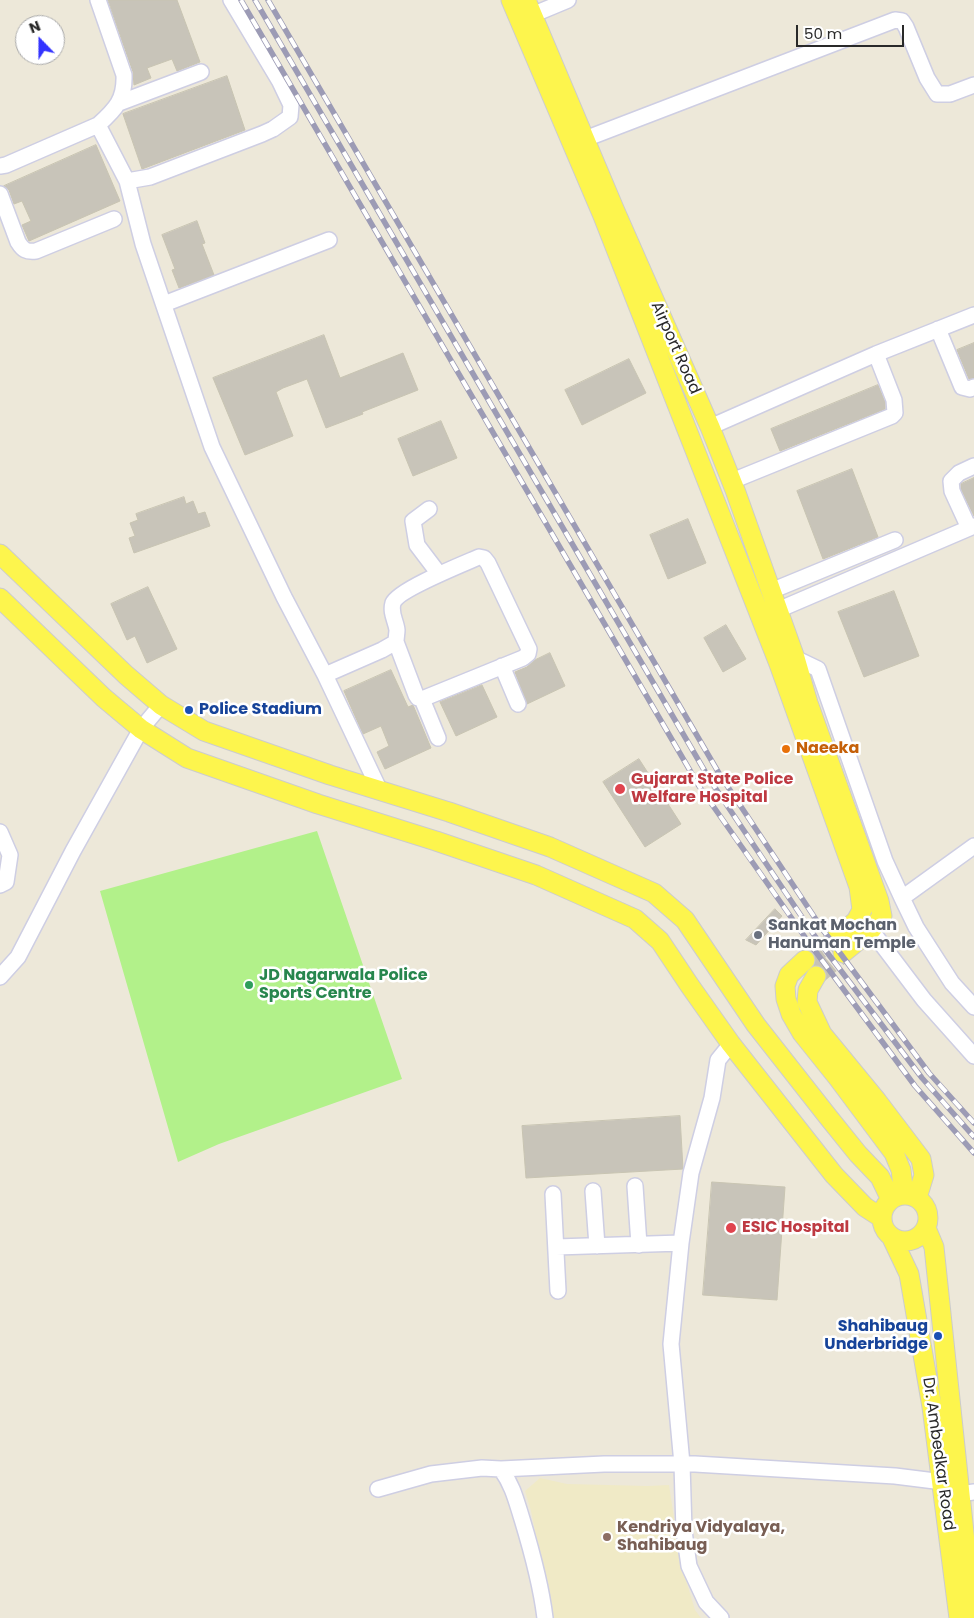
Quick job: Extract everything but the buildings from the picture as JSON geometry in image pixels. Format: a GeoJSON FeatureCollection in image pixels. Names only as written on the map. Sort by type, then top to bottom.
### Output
{"type":"FeatureCollection","features":[{"type":"Feature","properties":{"kind":"main road","name":"Airport Road"},"geometry":{"type":"LineString","coordinates":[[511,0],[603,216],[787,661],[800,702]]}},
{"type":"Feature","properties":{"kind":"main road","name":"Airport Road"},"geometry":{"type":"LineString","coordinates":[[529,7],[734,485],[778,610],[787,661]]}},
{"type":"Feature","properties":{"kind":"main road"},"geometry":{"type":"LineString","coordinates":[[0,554],[126,675],[161,705],[204,731],[330,775],[449,812],[550,847],[654,893],[685,920],[756,1024],[847,1140],[880,1177],[904,1198],[922,1202],[928,1214],[926,1228],[922,1233],[910,1240],[897,1239],[891,1236],[886,1230],[882,1218],[886,1205],[904,1198],[924,1174],[921,1159],[877,1101],[822,1034],[808,1002],[808,990],[816,976]]}},
{"type":"Feature","properties":{"kind":"main road"},"geometry":{"type":"LineString","coordinates":[[0,598],[104,698],[141,729],[188,758],[318,804],[536,875],[635,919],[660,941],[730,1044],[834,1175],[865,1207],[882,1218]]}},
{"type":"Feature","properties":{"kind":"main road"},"geometry":{"type":"LineString","coordinates":[[800,702],[879,901],[882,916],[871,930],[838,946],[862,910],[859,886],[800,702]]}},
{"type":"Feature","properties":{"kind":"main road"},"geometry":{"type":"LineString","coordinates":[[805,960],[789,975],[785,986],[786,999],[791,1014],[802,1033],[894,1153],[900,1170],[904,1198]]}},
{"type":"Feature","properties":{"kind":"main road","name":"Dr. Ambedkar Road"},"geometry":{"type":"LineString","coordinates":[[926,1228],[934,1247],[967,1493],[973,1618]]}},
{"type":"Feature","properties":{"kind":"main road","name":"Dr. Ambedkar Road"},"geometry":{"type":"LineString","coordinates":[[891,1236],[909,1274],[932,1407],[959,1618]]}},
{"type":"Feature","properties":{"kind":"street"},"geometry":{"type":"LineString","coordinates":[[0,166],[98,125],[119,103],[124,86],[124,75],[98,0]]}},
{"type":"Feature","properties":{"kind":"street"},"geometry":{"type":"LineString","coordinates":[[127,181],[150,177],[262,134],[290,117],[291,106],[280,82],[231,0]]}},
{"type":"Feature","properties":{"kind":"street"},"geometry":{"type":"LineString","coordinates":[[529,7],[568,0]]}},
{"type":"Feature","properties":{"kind":"street"},"geometry":{"type":"LineString","coordinates":[[585,139],[895,20],[902,21],[906,27],[927,78],[937,94],[950,94],[974,84]]}},
{"type":"Feature","properties":{"kind":"street"},"geometry":{"type":"LineString","coordinates":[[119,103],[201,72]]}},
{"type":"Feature","properties":{"kind":"street"},"geometry":{"type":"LineString","coordinates":[[98,125],[127,181],[144,244],[212,446],[380,791]]}},
{"type":"Feature","properties":{"kind":"street"},"geometry":{"type":"LineString","coordinates":[[0,194],[18,242],[22,249],[27,252],[36,251],[114,219]]}},
{"type":"Feature","properties":{"kind":"street"},"geometry":{"type":"LineString","coordinates":[[164,304],[329,240]]}},
{"type":"Feature","properties":{"kind":"street"},"geometry":{"type":"LineString","coordinates":[[710,427],[876,354],[974,315]]}},
{"type":"Feature","properties":{"kind":"street"},"geometry":{"type":"LineString","coordinates":[[938,329],[962,388],[970,389],[974,387]]}},
{"type":"Feature","properties":{"kind":"street"},"geometry":{"type":"LineString","coordinates":[[734,485],[896,413],[894,400],[876,354]]}},
{"type":"Feature","properties":{"kind":"street"},"geometry":{"type":"LineString","coordinates":[[734,485],[840,447]]}},
{"type":"Feature","properties":{"kind":"street"},"geometry":{"type":"LineString","coordinates":[[778,610],[972,527],[952,491],[951,481],[959,473],[974,466]]}},
{"type":"Feature","properties":{"kind":"street"},"geometry":{"type":"LineString","coordinates":[[429,510],[413,521],[417,545],[439,574]]}},
{"type":"Feature","properties":{"kind":"street"},"geometry":{"type":"LineString","coordinates":[[771,591],[895,540]]}},
{"type":"Feature","properties":{"kind":"street"},"geometry":{"type":"LineString","coordinates":[[422,699],[523,658],[528,654],[529,649],[484,558],[478,557],[439,574],[398,596],[393,602],[392,613],[397,629],[396,642],[416,695],[422,699],[438,738]]}},
{"type":"Feature","properties":{"kind":"street"},"geometry":{"type":"LineString","coordinates":[[325,676],[396,642]]}},
{"type":"Feature","properties":{"kind":"street"},"geometry":{"type":"LineString","coordinates":[[787,661],[818,669],[885,860],[902,898],[916,927],[952,983],[974,1007]]}},
{"type":"Feature","properties":{"kind":"street"},"geometry":{"type":"LineString","coordinates":[[502,666],[518,704]]}},
{"type":"Feature","properties":{"kind":"street"},"geometry":{"type":"LineString","coordinates":[[0,977],[18,957],[69,859],[141,729],[161,705]]}},
{"type":"Feature","properties":{"kind":"street"},"geometry":{"type":"LineString","coordinates":[[0,832],[10,855],[6,882],[0,885]]}},
{"type":"Feature","properties":{"kind":"street"},"geometry":{"type":"LineString","coordinates":[[902,898],[974,846]]}},
{"type":"Feature","properties":{"kind":"street"},"geometry":{"type":"LineString","coordinates":[[871,930],[924,1000],[974,1056]]}},
{"type":"Feature","properties":{"kind":"street"},"geometry":{"type":"LineString","coordinates":[[721,1618],[706,1602],[689,1566],[684,1531],[682,1464],[672,1344],[681,1243],[691,1173],[712,1098],[718,1060],[730,1044]]}},
{"type":"Feature","properties":{"kind":"street"},"geometry":{"type":"LineString","coordinates":[[634,1186],[638,1245]]}},
{"type":"Feature","properties":{"kind":"street"},"geometry":{"type":"LineString","coordinates":[[593,1191],[597,1246]]}},
{"type":"Feature","properties":{"kind":"street"},"geometry":{"type":"LineString","coordinates":[[552,1194],[558,1290]]}},
{"type":"Feature","properties":{"kind":"street"},"geometry":{"type":"LineString","coordinates":[[556,1247],[681,1243]]}},
{"type":"Feature","properties":{"kind":"street"},"geometry":{"type":"LineString","coordinates":[[378,1489],[431,1474],[482,1468],[501,1469],[604,1464],[682,1464],[896,1476],[942,1482]]}},
{"type":"Feature","properties":{"kind":"street"},"geometry":{"type":"LineString","coordinates":[[501,1469],[511,1483],[526,1531],[541,1587],[545,1618]]}},
{"type":"Feature","properties":{"kind":"shaded area","name":"Kendriya Vidyalaya, Shahibaug"},"geometry":{"type":"Polygon","coordinates":[[[540,1478],[567,1484],[669,1485],[681,1564],[695,1610],[701,1618],[553,1618],[531,1511],[525,1491],[540,1478]]]}},
{"type":"Feature","properties":{"kind":"green space","name":"JD Nagarwala Police Sports Centre"},"geometry":{"type":"Polygon","coordinates":[[[317,831],[402,1079],[219,1144],[178,1162],[100,891],[317,831]]]}},
{"type":"Feature","properties":{"kind":"tunnel"},"geometry":{"type":"LineString","coordinates":[[805,960],[834,940]]}},
{"type":"Feature","properties":{"kind":"tunnel"},"geometry":{"type":"LineString","coordinates":[[816,976],[843,953]]}},
{"type":"Feature","properties":{"kind":"railway"},"geometry":{"type":"LineString","coordinates":[[241,0],[699,786],[807,940],[915,1086],[974,1153]]}},
{"type":"Feature","properties":{"kind":"railway"},"geometry":{"type":"LineString","coordinates":[[255,0],[710,780],[814,935],[922,1078],[974,1137]]}},
{"type":"Feature","properties":{"kind":"railway"},"geometry":{"type":"LineString","coordinates":[[268,0],[720,775],[823,930],[929,1073],[974,1123]]}},
{"type":"Feature","properties":{"kind":"place","name":"Police Stadium"},"geometry":{"type":"Point","coordinates":[189,710]}},
{"type":"Feature","properties":{"kind":"place","name":"Naeeka"},"geometry":{"type":"Point","coordinates":[786,749]}},
{"type":"Feature","properties":{"kind":"place","name":"Gujarat State Police Welfare Hospital"},"geometry":{"type":"Point","coordinates":[620,789]}},
{"type":"Feature","properties":{"kind":"place","name":"Sankat Mochan Hanuman Temple"},"geometry":{"type":"Point","coordinates":[758,935]}},
{"type":"Feature","properties":{"kind":"place","name":"JD Nagarwala Police Sports Centre"},"geometry":{"type":"Point","coordinates":[249,985]}},
{"type":"Feature","properties":{"kind":"place","name":"ESIC Hospital"},"geometry":{"type":"Point","coordinates":[731,1228]}},
{"type":"Feature","properties":{"kind":"place","name":"Shahibaug Underbridge"},"geometry":{"type":"Point","coordinates":[938,1336]}},
{"type":"Feature","properties":{"kind":"place","name":"Kendriya Vidyalaya, Shahibaug"},"geometry":{"type":"Point","coordinates":[607,1537]}}]}
